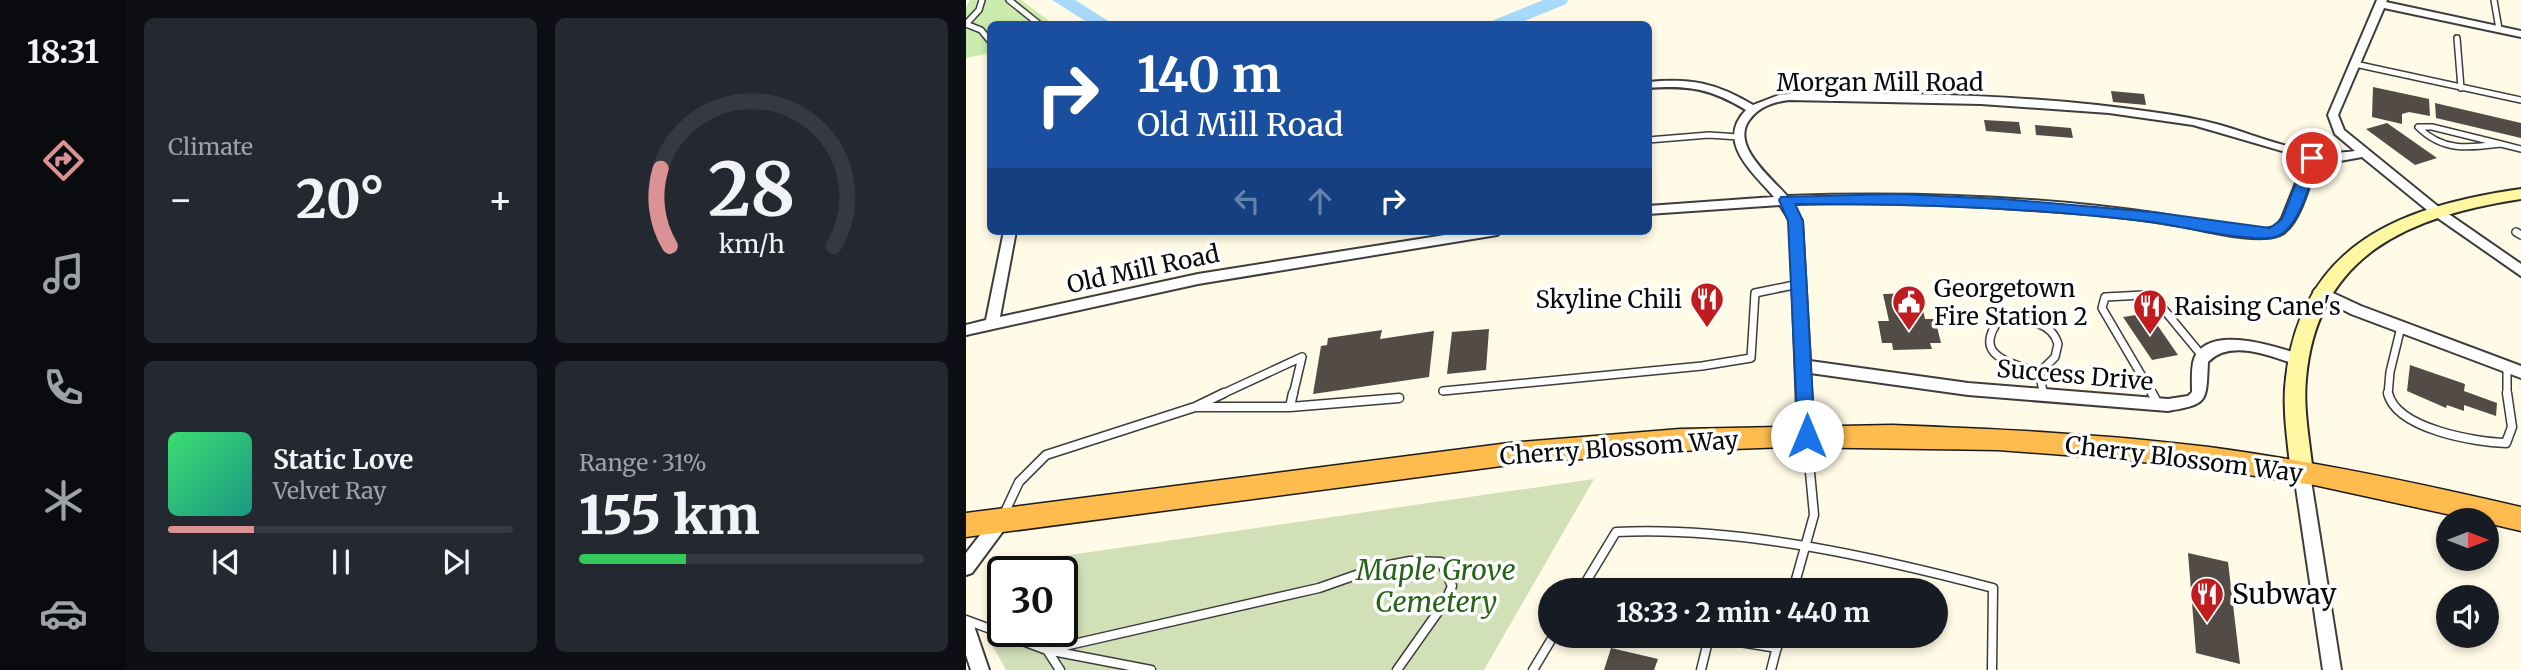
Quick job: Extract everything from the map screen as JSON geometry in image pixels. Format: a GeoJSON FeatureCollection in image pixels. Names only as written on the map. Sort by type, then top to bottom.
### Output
{"type":"FeatureCollection","features":[{"type":"Feature","properties":{"kind":"highway","name":"Cherry Blossom Way"},"geometry":{"type":"LineString","coordinates":[[966,524],[1000,522],[1504,455],[1681,440],[1807,436],[1923,436],[2084,444],[2203,458],[2302,474],[2521,519]]}},
{"type":"Feature","properties":{"kind":"main road"},"geometry":{"type":"LineString","coordinates":[[2302,474],[2296,376],[2314,305],[2320,292],[2354,251],[2399,225],[2436,211],[2478,200],[2521,194]]}},
{"type":"Feature","properties":{"kind":"street"},"geometry":{"type":"LineString","coordinates":[[2521,34],[2381,2],[2333,115],[2339,132],[2362,153],[2436,211],[2521,271]]}},
{"type":"Feature","properties":{"kind":"street"},"geometry":{"type":"LineString","coordinates":[[1652,85],[1706,85],[1718,88],[1753,109]]}},
{"type":"Feature","properties":{"kind":"street","name":"Morgan Mill Road"},"geometry":{"type":"LineString","coordinates":[[1739,136],[1739,128],[1753,109],[1769,100],[1905,98],[2068,107],[2196,122],[2312,158],[2337,159],[2362,153]]}},
{"type":"Feature","properties":{"kind":"street"},"geometry":{"type":"LineString","coordinates":[[1739,136],[1744,153],[1786,200],[1796,221],[1807,436]]}},
{"type":"Feature","properties":{"kind":"street"},"geometry":{"type":"LineString","coordinates":[[1652,210],[1786,200],[1896,199],[2003,203],[2152,217],[2271,233],[2282,228],[2288,221],[2312,158]]}},
{"type":"Feature","properties":{"kind":"street"},"geometry":{"type":"LineString","coordinates":[[992,325],[1009,235]]}},
{"type":"Feature","properties":{"kind":"street","name":"Old Mill Road"},"geometry":{"type":"LineString","coordinates":[[966,330],[1198,279],[1472,235]]}},
{"type":"Feature","properties":{"kind":"street"},"geometry":{"type":"LineString","coordinates":[[2320,292],[2401,327],[2514,369]]}},
{"type":"Feature","properties":{"kind":"street"},"geometry":{"type":"LineString","coordinates":[[2203,357],[2213,348],[2225,345],[2272,351],[2300,360]]}},
{"type":"Feature","properties":{"kind":"street","name":"Success Drive"},"geometry":{"type":"LineString","coordinates":[[1804,366],[1968,389],[2182,404],[2192,401],[2199,394],[2199,370],[2203,357]]}},
{"type":"Feature","properties":{"kind":"street"},"geometry":{"type":"LineString","coordinates":[[2302,474],[2332,670]]}},
{"type":"Feature","properties":{"kind":"street"},"geometry":{"type":"LineString","coordinates":[[966,567],[1000,522]]}},
{"type":"Feature","properties":{"kind":"street"},"geometry":{"type":"LineString","coordinates":[[966,626],[980,670]]}},
{"type":"Feature","properties":{"kind":"lane"},"geometry":{"type":"LineString","coordinates":[[982,0],[979,10],[966,24],[981,30],[987,39]]}},
{"type":"Feature","properties":{"kind":"lane"},"geometry":{"type":"LineString","coordinates":[[1009,0],[1035,21]]}},
{"type":"Feature","properties":{"kind":"lane"},"geometry":{"type":"LineString","coordinates":[[2494,0],[2499,29]]}},
{"type":"Feature","properties":{"kind":"lane"},"geometry":{"type":"LineString","coordinates":[[2457,38],[2461,88]]}},
{"type":"Feature","properties":{"kind":"lane"},"geometry":{"type":"LineString","coordinates":[[2355,64],[2521,100]]}},
{"type":"Feature","properties":{"kind":"lane"},"geometry":{"type":"LineString","coordinates":[[2503,144],[2448,149],[2437,144],[2418,127],[2424,126],[2503,144],[2521,149]]}},
{"type":"Feature","properties":{"kind":"lane"},"geometry":{"type":"LineString","coordinates":[[1652,140],[1709,135],[1739,136]]}},
{"type":"Feature","properties":{"kind":"lane"},"geometry":{"type":"LineString","coordinates":[[1443,391],[1702,366],[1751,358],[1755,293],[1799,284]]}},
{"type":"Feature","properties":{"kind":"lane"},"geometry":{"type":"LineString","coordinates":[[2158,404],[2102,308],[2105,297],[2144,295],[2156,300],[2203,357]]}},
{"type":"Feature","properties":{"kind":"lane"},"geometry":{"type":"LineString","coordinates":[[2000,319],[2042,325],[2053,332],[2059,346],[2056,358],[2039,373],[2022,365],[2002,361],[1992,350],[1990,336],[2000,319]]}},
{"type":"Feature","properties":{"kind":"lane"},"geometry":{"type":"LineString","coordinates":[[2401,327],[2388,393],[2391,406],[2408,418],[2459,438],[2491,444],[2505,443],[2512,427],[2505,384],[2514,369]]}},
{"type":"Feature","properties":{"kind":"lane"},"geometry":{"type":"LineString","coordinates":[[1000,522],[1019,482],[1046,454],[1195,407],[1302,357],[1290,407]]}},
{"type":"Feature","properties":{"kind":"lane"},"geometry":{"type":"LineString","coordinates":[[2039,373],[2044,395]]}},
{"type":"Feature","properties":{"kind":"lane"},"geometry":{"type":"LineString","coordinates":[[1195,407],[1290,407],[1399,398]]}},
{"type":"Feature","properties":{"kind":"lane"},"geometry":{"type":"LineString","coordinates":[[1796,578],[1814,515],[1807,436]]}},
{"type":"Feature","properties":{"kind":"lane"},"geometry":{"type":"LineString","coordinates":[[1588,578],[1616,532],[1655,529],[1806,545],[1919,568],[1993,588],[1992,670]]}},
{"type":"Feature","properties":{"kind":"lane"},"geometry":{"type":"LineString","coordinates":[[1047,650],[1319,588],[1360,572],[1410,562],[1441,562],[1452,586],[1445,602],[1397,670]]}},
{"type":"Feature","properties":{"kind":"lane"},"geometry":{"type":"LineString","coordinates":[[966,621],[1047,650],[1151,670]]}},
{"type":"Feature","properties":{"kind":"lane"},"geometry":{"type":"LineString","coordinates":[[1533,670],[1546,648]]}},
{"type":"Feature","properties":{"kind":"lane"},"geometry":{"type":"LineString","coordinates":[[1701,670],[1706,648]]}},
{"type":"Feature","properties":{"kind":"lane"},"geometry":{"type":"LineString","coordinates":[[1771,670],[1777,648]]}},
{"type":"Feature","properties":{"kind":"lane"},"geometry":{"type":"LineString","coordinates":[[1047,650],[1060,670]]}},
{"type":"Feature","properties":{"kind":"green space"},"geometry":{"type":"Polygon","coordinates":[[[970,0],[1021,0],[1049,21],[987,21],[987,54],[966,58],[966,8],[970,0]]]}},
{"type":"Feature","properties":{"kind":"green space","name":"Maple Grove Cemetery"},"geometry":{"type":"Polygon","coordinates":[[[1594,479],[1484,670],[1006,670],[993,647],[1078,647],[1078,556],[1062,556],[1594,479]]]}},
{"type":"Feature","properties":{"kind":"building"},"geometry":{"type":"Polygon","coordinates":[[[2373,87],[2429,99],[2430,116],[2409,112],[2402,114],[2402,124],[2372,117],[2373,87]]]}},
{"type":"Feature","properties":{"kind":"building"},"geometry":{"type":"Polygon","coordinates":[[[2111,91],[2144,94],[2146,105],[2113,102],[2111,91]]]}},
{"type":"Feature","properties":{"kind":"building"},"geometry":{"type":"Polygon","coordinates":[[[2435,103],[2521,123],[2521,138],[2436,118],[2435,103]]]}},
{"type":"Feature","properties":{"kind":"building"},"geometry":{"type":"Polygon","coordinates":[[[1984,120],[2019,122],[2021,134],[1986,131],[1984,120]]]}},
{"type":"Feature","properties":{"kind":"building"},"geometry":{"type":"Polygon","coordinates":[[[2387,123],[2437,158],[2415,165],[2366,129],[2387,123]]]}},
{"type":"Feature","properties":{"kind":"building"},"geometry":{"type":"Polygon","coordinates":[[[2035,125],[2071,128],[2073,138],[2036,135],[2035,125]]]}},
{"type":"Feature","properties":{"kind":"building","name":"Georgetown Fire Station 2"},"geometry":{"type":"Polygon","coordinates":[[[1919,293],[1925,319],[1935,319],[1941,343],[1930,343],[1932,349],[1893,350],[1892,343],[1882,343],[1878,321],[1889,321],[1883,294],[1919,293]]]}},
{"type":"Feature","properties":{"kind":"building","name":"Raising Cane's"},"geometry":{"type":"Polygon","coordinates":[[[2149,313],[2178,355],[2152,360],[2123,317],[2149,313]]]}},
{"type":"Feature","properties":{"kind":"building"},"geometry":{"type":"Polygon","coordinates":[[[1489,329],[1486,370],[1447,374],[1452,332],[1489,329]]]}},
{"type":"Feature","properties":{"kind":"building"},"geometry":{"type":"Polygon","coordinates":[[[1382,330],[1380,339],[1434,331],[1429,377],[1313,394],[1321,346],[1327,345],[1328,338],[1382,330]]]}},
{"type":"Feature","properties":{"kind":"building"},"geometry":{"type":"Polygon","coordinates":[[[2410,365],[2465,384],[2464,391],[2497,403],[2496,416],[2464,405],[2464,411],[2447,405],[2446,408],[2407,391],[2410,365]]]}},
{"type":"Feature","properties":{"kind":"building"},"geometry":{"type":"Polygon","coordinates":[[[2188,553],[2228,562],[2240,664],[2196,653],[2188,553]]]}},
{"type":"Feature","properties":{"kind":"building"},"geometry":{"type":"Polygon","coordinates":[[[1611,648],[1658,659],[1654,670],[1604,670],[1611,648]]]}},
{"type":"Feature","properties":{"kind":"waterway"},"geometry":{"type":"LineString","coordinates":[[1061,0],[1098,21]]}},
{"type":"Feature","properties":{"kind":"waterway"},"geometry":{"type":"LineString","coordinates":[[1508,21],[1559,0]]}},
{"type":"Feature","properties":{"kind":"place","name":"Skyline Chili"},"geometry":{"type":"Point","coordinates":[1707,329]}},
{"type":"Feature","properties":{"kind":"place","name":"Georgetown Fire Station 2"},"geometry":{"type":"Point","coordinates":[1909,332]}},
{"type":"Feature","properties":{"kind":"place","name":"Raising Cane's"},"geometry":{"type":"Point","coordinates":[2150,336]}},
{"type":"Feature","properties":{"kind":"place","name":"Subway"},"geometry":{"type":"Point","coordinates":[2207,624]}},
{"type":"Feature","properties":{"kind":"route"},"geometry":{"type":"LineString","coordinates":[[1807,436],[1796,221],[1786,200],[1896,199],[2003,203],[2152,217],[2256,233],[2274,233],[2288,221],[2312,158]]}}]}
